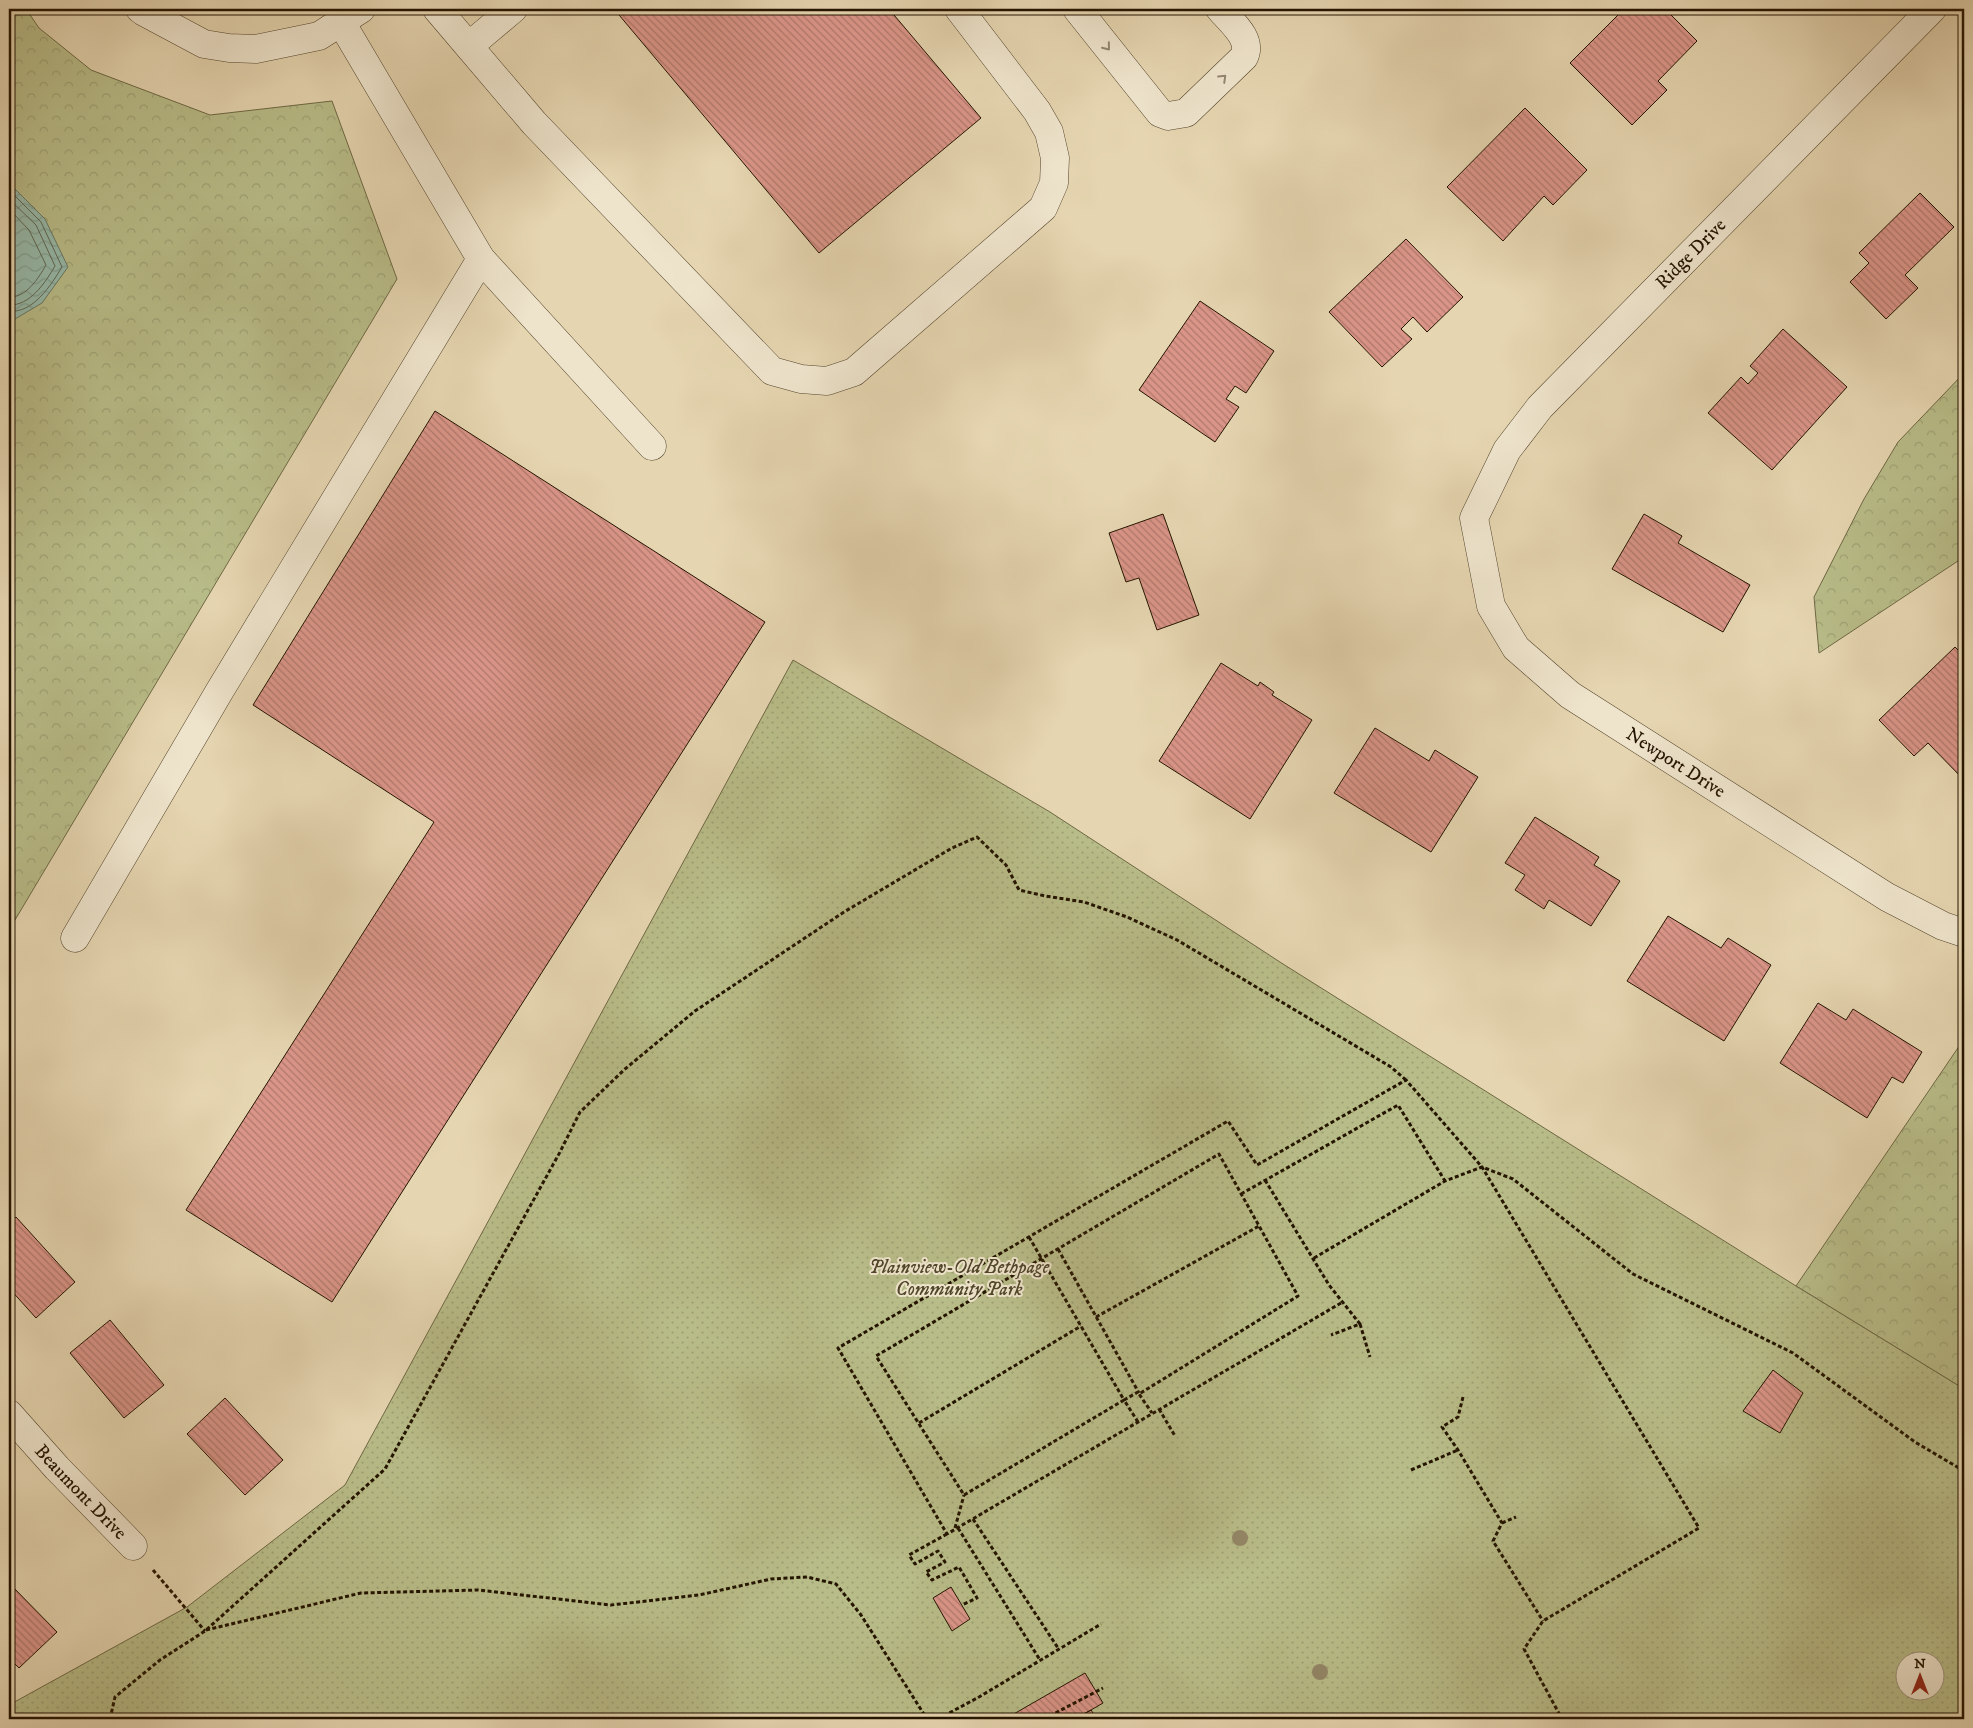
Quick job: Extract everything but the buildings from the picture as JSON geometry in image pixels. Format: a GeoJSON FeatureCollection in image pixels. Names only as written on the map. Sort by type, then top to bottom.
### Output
{"type":"FeatureCollection","features":[{"type":"Feature","properties":{"kind":"street"},"geometry":{"type":"LineString","coordinates":[[140,9],[204,44],[229,48],[256,49],[318,36],[351,15],[481,259],[652,446]]}},
{"type":"Feature","properties":{"kind":"street"},"geometry":{"type":"LineString","coordinates":[[436,9],[534,124],[772,371],[801,379],[827,381],[854,372],[1042,208],[1054,183],[1055,158],[1049,132],[1037,111],[959,9]]}},
{"type":"Feature","properties":{"kind":"street"},"geometry":{"type":"LineString","coordinates":[[469,46],[513,9]]}},
{"type":"Feature","properties":{"kind":"street"},"geometry":{"type":"LineString","coordinates":[[1077,9],[1160,113],[1168,116],[1186,113],[1244,57],[1248,50],[1241,34],[1220,9]]}},
{"type":"Feature","properties":{"kind":"street","name":"Ridge Drive"},"geometry":{"type":"LineString","coordinates":[[1474,518],[1507,450],[1540,407],[1932,9]]}},
{"type":"Feature","properties":{"kind":"street"},"geometry":{"type":"LineString","coordinates":[[75,938],[219,692],[481,259]]}},
{"type":"Feature","properties":{"kind":"street","name":"Newport Drive"},"geometry":{"type":"LineString","coordinates":[[1474,518],[1491,606],[1516,648],[1570,695],[1888,896],[1943,926],[1964,933]]}},
{"type":"Feature","properties":{"kind":"street","name":"Beaumont Drive"},"geometry":{"type":"LineString","coordinates":[[9,1414],[57,1468],[133,1546]]}},
{"type":"Feature","properties":{"kind":"path"},"geometry":{"type":"LineString","coordinates":[[55,1719],[66,1716],[110,1719],[115,1697],[160,1660],[205,1630],[385,1470],[560,1152],[580,1112],[625,1069],[695,1011],[844,912],[952,848],[977,836],[1006,865],[1020,890],[1084,902],[1128,917],[1177,940],[1391,1067],[1406,1080],[1482,1167],[1699,1528],[1543,1621],[1524,1650],[1562,1719]]}},
{"type":"Feature","properties":{"kind":"path"},"geometry":{"type":"LineString","coordinates":[[948,1534],[838,1348],[1228,1121],[1257,1165],[1406,1080]]}},
{"type":"Feature","properties":{"kind":"path"},"geometry":{"type":"LineString","coordinates":[[1241,1194],[1398,1105],[1445,1181]]}},
{"type":"Feature","properties":{"kind":"path"},"geometry":{"type":"LineString","coordinates":[[964,1495],[1124,1400],[1139,1393],[1298,1296],[1219,1154],[876,1356],[964,1495],[956,1528],[1040,1660]]}},
{"type":"Feature","properties":{"kind":"path"},"geometry":{"type":"LineString","coordinates":[[1314,1258],[1445,1181],[1482,1167],[1512,1179],[1632,1274],[1793,1353],[1915,1442],[1964,1471]]}},
{"type":"Feature","properties":{"kind":"path"},"geometry":{"type":"LineString","coordinates":[[1265,1180],[1341,1303],[1360,1324],[1370,1357]]}},
{"type":"Feature","properties":{"kind":"path"},"geometry":{"type":"LineString","coordinates":[[1096,1317],[1259,1226]]}},
{"type":"Feature","properties":{"kind":"path"},"geometry":{"type":"LineString","coordinates":[[1029,1237],[1138,1422]]}},
{"type":"Feature","properties":{"kind":"path"},"geometry":{"type":"LineString","coordinates":[[1058,1249],[1152,1413]]}},
{"type":"Feature","properties":{"kind":"path"},"geometry":{"type":"LineString","coordinates":[[962,1605],[977,1598],[960,1567],[932,1580],[926,1572],[945,1562],[938,1551],[915,1564],[909,1555],[948,1534],[1341,1303]]}},
{"type":"Feature","properties":{"kind":"path"},"geometry":{"type":"LineString","coordinates":[[1331,1335],[1360,1324]]}},
{"type":"Feature","properties":{"kind":"path"},"geometry":{"type":"LineString","coordinates":[[919,1423],[1081,1326]]}},
{"type":"Feature","properties":{"kind":"path"},"geometry":{"type":"LineString","coordinates":[[1463,1397],[1458,1417],[1442,1427],[1502,1523]]}},
{"type":"Feature","properties":{"kind":"path"},"geometry":{"type":"LineString","coordinates":[[1159,1409],[1175,1436]]}},
{"type":"Feature","properties":{"kind":"path"},"geometry":{"type":"LineString","coordinates":[[1411,1470],[1458,1450]]}},
{"type":"Feature","properties":{"kind":"path"},"geometry":{"type":"LineString","coordinates":[[1516,1518],[1502,1523],[1493,1541],[1543,1621]]}},
{"type":"Feature","properties":{"kind":"path"},"geometry":{"type":"LineString","coordinates":[[973,1519],[1058,1648]]}},
{"type":"Feature","properties":{"kind":"path"},"geometry":{"type":"LineString","coordinates":[[205,1630],[361,1593],[478,1590],[611,1605],[699,1595],[771,1579],[807,1578],[836,1584],[861,1615],[927,1719]]}},
{"type":"Feature","properties":{"kind":"path"},"geometry":{"type":"LineString","coordinates":[[174,1594],[205,1630]]}},
{"type":"Feature","properties":{"kind":"path"},"geometry":{"type":"LineString","coordinates":[[938,1719],[979,1698],[1058,1648],[1101,1624]]}},
{"type":"Feature","properties":{"kind":"path"},"geometry":{"type":"LineString","coordinates":[[1044,1719],[1103,1688]]}},
{"type":"Feature","properties":{"kind":"green space"},"geometry":{"type":"Polygon","coordinates":[[[9,9],[26,9],[39,28],[91,70],[210,115],[332,101],[397,279],[9,930],[9,315],[15,319],[45,219],[9,183],[9,9]]]}},
{"type":"Feature","properties":{"kind":"green space"},"geometry":{"type":"Polygon","coordinates":[[[1964,373],[1964,557],[1819,653],[1814,597],[1864,499],[1898,442],[1964,373]]]}},
{"type":"Feature","properties":{"kind":"green space","name":"Plainview-Old Bethpage Community Park"},"geometry":{"type":"Polygon","coordinates":[[[793,660],[1050,812],[1283,964],[1796,1286],[1964,1389],[1964,1719],[9,1719],[9,1705],[187,1607],[345,1485],[793,660]]]}},
{"type":"Feature","properties":{"kind":"green space"},"geometry":{"type":"Polygon","coordinates":[[[1964,1039],[1964,1389],[1796,1286],[1964,1039]]]}},
{"type":"Feature","properties":{"kind":"water"},"geometry":{"type":"Polygon","coordinates":[[[9,183],[45,219],[68,267],[42,303],[15,319],[9,315],[9,183]]]}}]}
